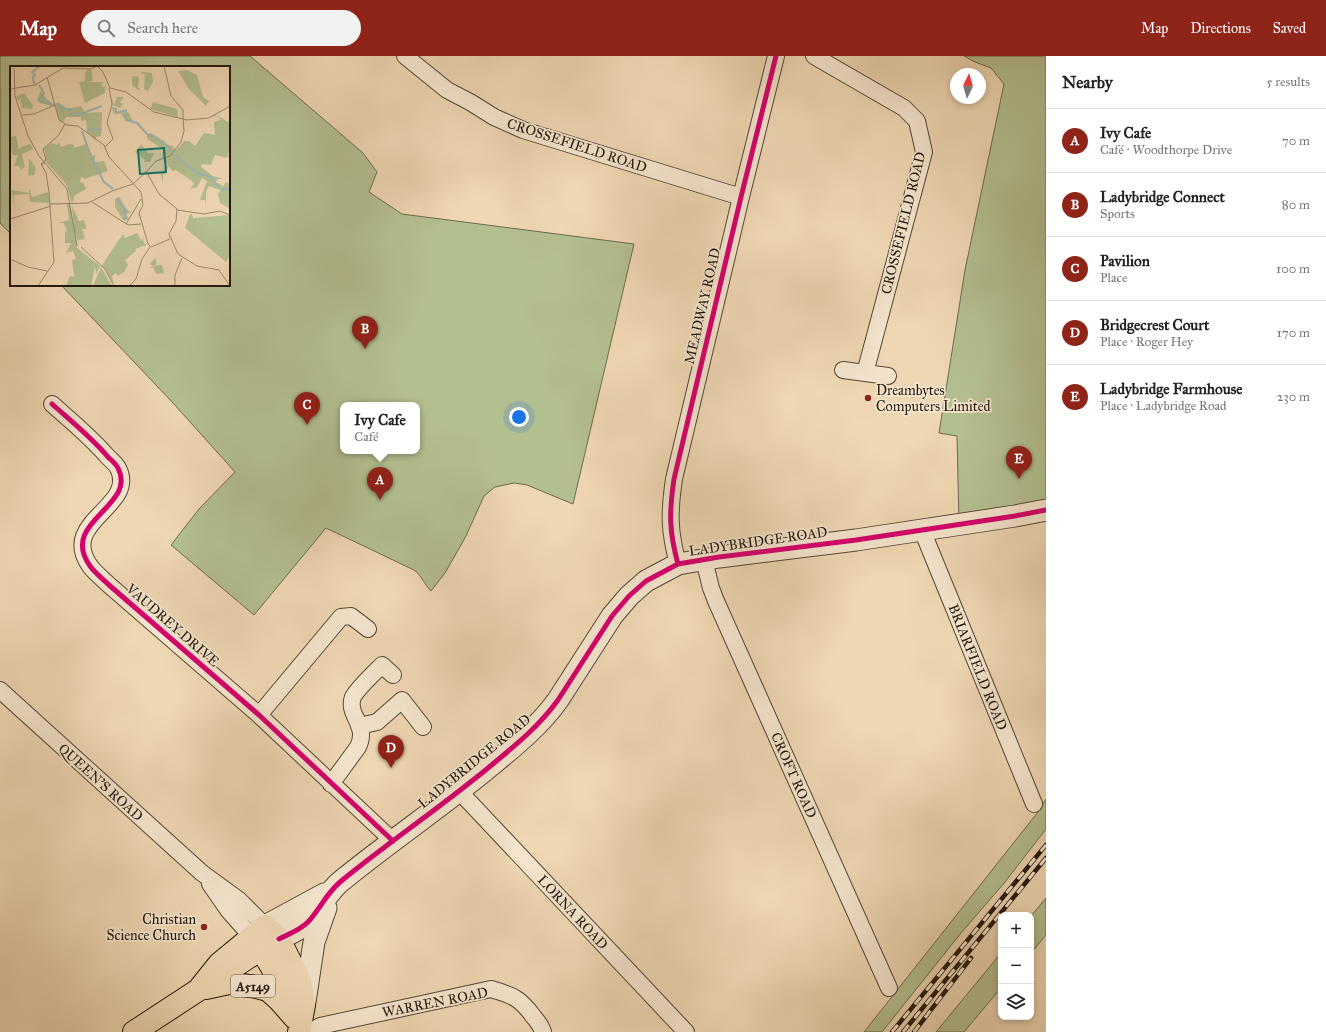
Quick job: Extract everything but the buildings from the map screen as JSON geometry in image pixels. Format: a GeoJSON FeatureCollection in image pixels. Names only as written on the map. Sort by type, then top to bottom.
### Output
{"type":"FeatureCollection","features":[{"type":"Feature","properties":{"kind":"main road","name":"A5149"},"geometry":{"type":"LineString","coordinates":[[134,1032],[199,989],[264,938],[280,980],[302,1024]]}},
{"type":"Feature","properties":{"kind":"main road","name":"A5149"},"geometry":{"type":"LineString","coordinates":[[199,989],[230,983],[268,990],[302,1024]]}},
{"type":"Feature","properties":{"kind":"street","name":"CROSSEFIELD ROAD"},"geometry":{"type":"LineString","coordinates":[[405,56],[447,90],[494,117],[523,130],[741,197]]}},
{"type":"Feature","properties":{"kind":"street","name":"MEADWAY ROAD"},"geometry":{"type":"LineString","coordinates":[[678,564],[670,525],[674,479],[776,56]]}},
{"type":"Feature","properties":{"kind":"street","name":"CROSSEFIELD ROAD"},"geometry":{"type":"LineString","coordinates":[[814,56],[904,108],[917,121],[924,152],[864,373]]}},
{"type":"Feature","properties":{"kind":"street"},"geometry":{"type":"LineString","coordinates":[[843,370],[888,376]]}},
{"type":"Feature","properties":{"kind":"street","name":"VAUDREY DRIVE"},"geometry":{"type":"LineString","coordinates":[[52,404],[97,445],[118,468],[121,483],[114,501],[97,517],[83,535],[82,551],[90,566],[115,590],[259,715],[393,841]]}},
{"type":"Feature","properties":{"kind":"street","name":"LADYBRIDGE ROAD"},"geometry":{"type":"LineString","coordinates":[[334,887],[393,841],[460,792],[529,734],[549,713],[612,616],[629,596],[646,581],[678,564],[719,557],[856,540],[1046,510]]}},
{"type":"Feature","properties":{"kind":"street","name":"BRIARFIELD ROAD"},"geometry":{"type":"LineString","coordinates":[[922,530],[1034,804]]}},
{"type":"Feature","properties":{"kind":"street","name":"CROFT ROAD"},"geometry":{"type":"LineString","coordinates":[[704,560],[716,601],[889,988]]}},
{"type":"Feature","properties":{"kind":"street"},"geometry":{"type":"LineString","coordinates":[[259,715],[342,617],[351,616],[368,629]]}},
{"type":"Feature","properties":{"kind":"street"},"geometry":{"type":"LineString","coordinates":[[331,784],[362,740],[360,726],[353,711],[352,704],[354,696],[382,665],[393,675]]}},
{"type":"Feature","properties":{"kind":"street","name":"QUEEN'S ROAD"},"geometry":{"type":"LineString","coordinates":[[0,690],[202,873],[228,910],[264,938]]}},
{"type":"Feature","properties":{"kind":"street"},"geometry":{"type":"LineString","coordinates":[[360,726],[377,722],[402,700],[424,727]]}},
{"type":"Feature","properties":{"kind":"street","name":"LORNA ROAD"},"geometry":{"type":"LineString","coordinates":[[460,792],[686,1032]]}},
{"type":"Feature","properties":{"kind":"street"},"geometry":{"type":"LineString","coordinates":[[264,938],[301,928],[308,922],[334,887]]}},
{"type":"Feature","properties":{"kind":"street"},"geometry":{"type":"LineString","coordinates":[[302,1024],[314,942],[334,887]]}},
{"type":"Feature","properties":{"kind":"street","name":"WARREN ROAD"},"geometry":{"type":"LineString","coordinates":[[302,1024],[320,1026],[491,989],[507,994],[524,1003],[541,1026],[543,1032]]}},
{"type":"Feature","properties":{"kind":"green space"},"geometry":{"type":"Polygon","coordinates":[[[0,56],[250,56],[363,153],[377,172],[369,192],[402,214],[634,244],[573,504],[527,485],[514,483],[495,487],[484,496],[466,536],[445,573],[431,591],[414,570],[326,528],[254,615],[171,545],[199,509],[235,472],[173,403],[62,286],[230,286],[230,66],[10,66],[10,233],[0,223],[0,56]]]}},
{"type":"Feature","properties":{"kind":"green space"},"geometry":{"type":"Polygon","coordinates":[[[964,56],[1046,56],[1046,510],[959,525],[957,436],[939,433],[965,270],[1004,84],[991,68],[964,56]]]}},
{"type":"Feature","properties":{"kind":"green space"},"geometry":{"type":"Polygon","coordinates":[[[1046,799],[1046,829],[1005,882],[961,933],[882,1032],[864,1032],[1038,812],[1046,799]]]}},
{"type":"Feature","properties":{"kind":"green space"},"geometry":{"type":"Polygon","coordinates":[[[1046,898],[1046,935],[1034,949],[1034,948],[1034,912],[1046,898]]]}},
{"type":"Feature","properties":{"kind":"green space"},"geometry":{"type":"Polygon","coordinates":[[[998,957],[998,992],[964,1032],[936,1032],[998,957]]]}},
{"type":"Feature","properties":{"kind":"railway"},"geometry":{"type":"LineString","coordinates":[[892,1032],[1046,845]]}},
{"type":"Feature","properties":{"kind":"railway"},"geometry":{"type":"LineString","coordinates":[[903,1032],[1046,858]]}},
{"type":"Feature","properties":{"kind":"railway"},"geometry":{"type":"LineString","coordinates":[[914,1032],[971,958]]}},
{"type":"Feature","properties":{"kind":"cycle path"},"geometry":{"type":"LineString","coordinates":[[678,564],[671,532],[671,502],[674,479],[776,56]]}},
{"type":"Feature","properties":{"kind":"cycle path"},"geometry":{"type":"LineString","coordinates":[[52,404],[88,436],[118,468],[121,482],[118,493],[90,526],[84,537],[83,550],[92,569],[259,715],[393,841]]}},
{"type":"Feature","properties":{"kind":"cycle path"},"geometry":{"type":"LineString","coordinates":[[279,939],[305,925],[331,891],[340,882],[475,778],[528,734],[544,718],[558,700],[612,616],[629,596],[646,581],[678,564],[719,557],[856,540],[1046,510]]}},
{"type":"Feature","properties":{"kind":"place","name":"Ladybridge Connect"},"geometry":{"type":"Point","coordinates":[365,349]}},
{"type":"Feature","properties":{"kind":"place","name":"Dreambytes Computers Limited"},"geometry":{"type":"Point","coordinates":[868,398]}},
{"type":"Feature","properties":{"kind":"place","name":"Pavilion"},"geometry":{"type":"Point","coordinates":[307,425]}},
{"type":"Feature","properties":{"kind":"place","name":"Ladybridge Farmhouse"},"geometry":{"type":"Point","coordinates":[1019,479]}},
{"type":"Feature","properties":{"kind":"place","name":"Ivy Cafe"},"geometry":{"type":"Point","coordinates":[380,500]}},
{"type":"Feature","properties":{"kind":"place","name":"Bridgecrest Court"},"geometry":{"type":"Point","coordinates":[391,768]}},
{"type":"Feature","properties":{"kind":"place","name":"Christian Science Church"},"geometry":{"type":"Point","coordinates":[204,927]}}]}
